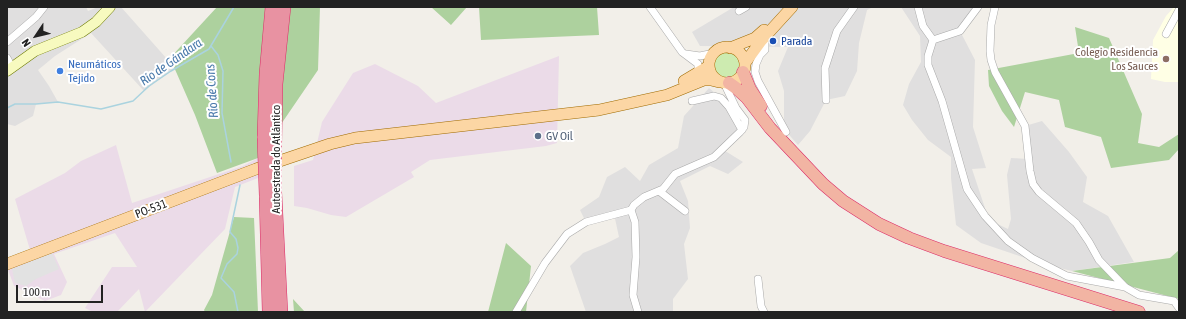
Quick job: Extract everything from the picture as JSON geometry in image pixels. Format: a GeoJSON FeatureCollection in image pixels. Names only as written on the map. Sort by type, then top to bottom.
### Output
{"type":"FeatureCollection","features":[{"type":"Feature","properties":{"kind":"highway","name":"Autoestrada do Atlántico"},"geometry":{"type":"LineString","coordinates":[[269,312],[271,194],[270,141],[266,74],[272,7]]}},
{"type":"Feature","properties":{"kind":"highway","name":"Autoestrada do Atlántico"},"geometry":{"type":"LineString","coordinates":[[270,141],[284,7]]}},
{"type":"Feature","properties":{"kind":"highway"},"geometry":{"type":"LineString","coordinates":[[744,68],[750,89],[796,156]]}},
{"type":"Feature","properties":{"kind":"highway"},"geometry":{"type":"LineString","coordinates":[[724,83],[770,128],[823,184],[843,201],[880,224],[909,238],[944,250],[1139,312]]}},
{"type":"Feature","properties":{"kind":"highway","name":"Autoestrada do Atlántico"},"geometry":{"type":"LineString","coordinates":[[271,194],[281,312]]}},
{"type":"Feature","properties":{"kind":"highway"},"geometry":{"type":"LineString","coordinates":[[1082,294],[1106,307],[1123,312]]}},
{"type":"Feature","properties":{"kind":"main road"},"geometry":{"type":"LineString","coordinates":[[9,66],[36,51],[82,32],[96,22],[110,7]]}},
{"type":"Feature","properties":{"kind":"main road"},"geometry":{"type":"LineString","coordinates":[[730,48],[755,38],[788,7]]}},
{"type":"Feature","properties":{"kind":"main road"},"geometry":{"type":"LineString","coordinates":[[645,99],[666,94],[704,80],[724,83],[736,81],[765,37],[792,7]]}},
{"type":"Feature","properties":{"kind":"main road"},"geometry":{"type":"LineString","coordinates":[[645,99],[698,74],[709,65],[714,53],[721,48],[730,48],[738,51],[741,55],[744,68]]}},
{"type":"Feature","properties":{"kind":"main road"},"geometry":{"type":"LineString","coordinates":[[709,65],[712,76],[724,83]]}},
{"type":"Feature","properties":{"kind":"main road","name":"PO-531"},"geometry":{"type":"LineString","coordinates":[[7,264],[294,155],[330,144],[355,138],[575,114],[645,99]]}},
{"type":"Feature","properties":{"kind":"street"},"geometry":{"type":"LineString","coordinates":[[7,42],[36,17],[44,7]]}},
{"type":"Feature","properties":{"kind":"street"},"geometry":{"type":"LineString","coordinates":[[650,7],[682,52],[698,64],[698,74]]}},
{"type":"Feature","properties":{"kind":"street"},"geometry":{"type":"LineString","coordinates":[[826,100],[825,68],[837,31],[854,7]]}},
{"type":"Feature","properties":{"kind":"street"},"geometry":{"type":"LineString","coordinates":[[918,7],[923,26],[933,40]]}},
{"type":"Feature","properties":{"kind":"street"},"geometry":{"type":"LineString","coordinates":[[978,7],[960,31],[933,40],[929,48],[928,56],[928,65],[942,101],[967,189],[985,216],[1008,241],[1032,258],[1067,276],[1125,287]]}},
{"type":"Feature","properties":{"kind":"street"},"geometry":{"type":"LineString","coordinates":[[995,7],[991,25],[991,60],[995,72],[1025,126],[1033,184],[1039,192],[1076,224],[1089,242],[1099,260],[1125,287],[1139,295],[1174,301],[1179,308]]}},
{"type":"Feature","properties":{"kind":"street"},"geometry":{"type":"LineString","coordinates":[[1166,34],[1179,10]]}},
{"type":"Feature","properties":{"kind":"street"},"geometry":{"type":"LineString","coordinates":[[765,37],[765,50],[756,64],[755,72],[758,81],[786,132]]}},
{"type":"Feature","properties":{"kind":"street"},"geometry":{"type":"LineString","coordinates":[[682,52],[696,56],[714,53]]}},
{"type":"Feature","properties":{"kind":"street"},"geometry":{"type":"LineString","coordinates":[[692,60],[697,59],[709,65]]}},
{"type":"Feature","properties":{"kind":"street"},"geometry":{"type":"LineString","coordinates":[[692,101],[714,96],[721,98],[729,107],[742,130]]}},
{"type":"Feature","properties":{"kind":"street"},"geometry":{"type":"LineString","coordinates":[[516,312],[545,263],[567,234],[586,222],[631,210],[634,205],[644,197],[659,191],[668,184],[675,174],[714,157],[742,130],[745,120],[736,108],[738,97]]}},
{"type":"Feature","properties":{"kind":"street","name":"PO-531"},"geometry":{"type":"LineString","coordinates":[[7,260],[187,190],[251,171]]}},
{"type":"Feature","properties":{"kind":"street","name":"PO-531"},"geometry":{"type":"LineString","coordinates":[[7,268],[92,234],[188,199],[251,171]]}},
{"type":"Feature","properties":{"kind":"street"},"geometry":{"type":"LineString","coordinates":[[659,191],[685,211]]}},
{"type":"Feature","properties":{"kind":"street"},"geometry":{"type":"LineString","coordinates":[[631,210],[635,222],[636,257],[633,295],[638,312]]}},
{"type":"Feature","properties":{"kind":"street"},"geometry":{"type":"LineString","coordinates":[[758,279],[761,306],[764,312]]}},
{"type":"Feature","properties":{"kind":"shaded area"},"geometry":{"type":"Polygon","coordinates":[[[7,7],[86,7],[88,11],[98,7],[121,7],[175,68],[144,91],[91,33],[55,56],[38,70],[58,102],[36,104],[33,116],[15,126],[7,124],[7,7]]]}},
{"type":"Feature","properties":{"kind":"shaded area"},"geometry":{"type":"Polygon","coordinates":[[[734,7],[873,7],[867,10],[859,43],[857,71],[845,96],[826,100],[810,131],[798,145],[784,129],[784,91],[778,71],[788,47],[700,46],[692,32],[734,7]]]}},
{"type":"Feature","properties":{"kind":"shaded area"},"geometry":{"type":"Polygon","coordinates":[[[901,7],[977,7],[960,31],[975,60],[973,127],[986,168],[972,169],[989,220],[1008,229],[1011,219],[1007,175],[1011,158],[1029,159],[1025,126],[1042,121],[1069,152],[1087,177],[1083,202],[1108,216],[1134,262],[1072,271],[1043,264],[981,243],[956,225],[951,178],[951,157],[928,140],[912,120],[903,105],[909,84],[921,62],[920,36],[901,7]]]}},
{"type":"Feature","properties":{"kind":"shaded area","name":"Colegio Residencia Los Sauces"},"geometry":{"type":"Polygon","coordinates":[[[1174,7],[1179,7],[1179,82],[1165,82],[1151,79],[1153,40],[1166,16],[1174,7]]]}},
{"type":"Feature","properties":{"kind":"shaded area"},"geometry":{"type":"Polygon","coordinates":[[[559,56],[557,143],[546,146],[430,160],[411,172],[414,177],[346,217],[294,206],[294,166],[313,160],[322,122],[353,73],[375,64],[418,86],[436,103],[559,56]]]}},
{"type":"Feature","properties":{"kind":"shaded area"},"geometry":{"type":"Polygon","coordinates":[[[709,88],[721,98],[742,130],[722,149],[743,162],[728,174],[710,166],[680,181],[688,201],[690,228],[684,244],[688,279],[673,299],[673,312],[586,312],[570,266],[583,253],[619,237],[614,214],[586,222],[580,210],[599,197],[607,177],[625,167],[640,181],[649,165],[678,148],[684,116],[709,88]]]}},
{"type":"Feature","properties":{"kind":"shaded area"},"geometry":{"type":"Polygon","coordinates":[[[116,145],[132,203],[243,166],[258,158],[258,178],[235,187],[225,229],[145,312],[139,289],[117,312],[93,312],[85,308],[112,267],[137,267],[115,233],[54,254],[67,282],[61,295],[45,301],[14,286],[7,267],[30,250],[15,199],[65,173],[81,161],[116,145]]]}},
{"type":"Feature","properties":{"kind":"shaded area"},"geometry":{"type":"Polygon","coordinates":[[[52,253],[59,269],[36,279],[26,286],[15,283],[12,269],[52,253]]]}},
{"type":"Feature","properties":{"kind":"green space"},"geometry":{"type":"Polygon","coordinates":[[[217,7],[320,7],[318,70],[258,158],[217,173],[195,115],[170,58],[217,7]]]}},
{"type":"Feature","properties":{"kind":"green space"},"geometry":{"type":"Polygon","coordinates":[[[431,7],[467,7],[451,25],[431,7]]]}},
{"type":"Feature","properties":{"kind":"green space"},"geometry":{"type":"Polygon","coordinates":[[[479,7],[597,7],[599,35],[481,40],[479,7]]]}},
{"type":"Feature","properties":{"kind":"green space"},"geometry":{"type":"Polygon","coordinates":[[[1075,27],[1109,38],[1142,114],[1138,143],[1159,147],[1179,134],[1179,149],[1169,160],[1111,168],[1101,137],[1065,127],[1059,100],[1025,92],[1014,127],[1002,111],[989,86],[988,70],[1079,53],[1075,27]]]}},
{"type":"Feature","properties":{"kind":"green space"},"geometry":{"type":"Polygon","coordinates":[[[727,52],[736,56],[740,65],[736,74],[727,78],[718,74],[714,65],[718,56],[727,52]]]}},
{"type":"Feature","properties":{"kind":"green space"},"geometry":{"type":"Polygon","coordinates":[[[234,217],[254,218],[258,312],[205,312],[204,310],[212,295],[234,217]]]}},
{"type":"Feature","properties":{"kind":"green space"},"geometry":{"type":"Polygon","coordinates":[[[506,243],[531,266],[526,312],[488,312],[506,243]]]}},
{"type":"Feature","properties":{"kind":"green space"},"geometry":{"type":"Polygon","coordinates":[[[1179,250],[1179,299],[1072,271],[1170,258],[1179,250]]]}},
{"type":"Feature","properties":{"kind":"green space"},"geometry":{"type":"Polygon","coordinates":[[[293,299],[305,312],[294,312],[293,299]]]}},
{"type":"Feature","properties":{"kind":"waterway","name":"Río de Gándara"},"geometry":{"type":"LineString","coordinates":[[7,108],[15,104],[58,102],[101,109],[133,101],[149,86],[171,71],[209,49],[234,7]]}},
{"type":"Feature","properties":{"kind":"waterway","name":"Río de Cons"},"geometry":{"type":"LineString","coordinates":[[211,46],[218,55],[223,71],[222,113],[231,162]]}},
{"type":"Feature","properties":{"kind":"waterway","name":"Río de Cons"},"geometry":{"type":"LineString","coordinates":[[238,312],[234,292],[221,278],[227,264],[237,254],[238,248],[236,239],[230,232],[240,185]]}},
{"type":"Feature","properties":{"kind":"place","name":"Parada"},"geometry":{"type":"Point","coordinates":[773,41]}},
{"type":"Feature","properties":{"kind":"place","name":"Colegio Residencia Los Sauces"},"geometry":{"type":"Point","coordinates":[1166,59]}},
{"type":"Feature","properties":{"kind":"place","name":"Neumáticos Tejido"},"geometry":{"type":"Point","coordinates":[60,71]}},
{"type":"Feature","properties":{"kind":"place","name":"GV Oil"},"geometry":{"type":"Point","coordinates":[538,136]}}]}
